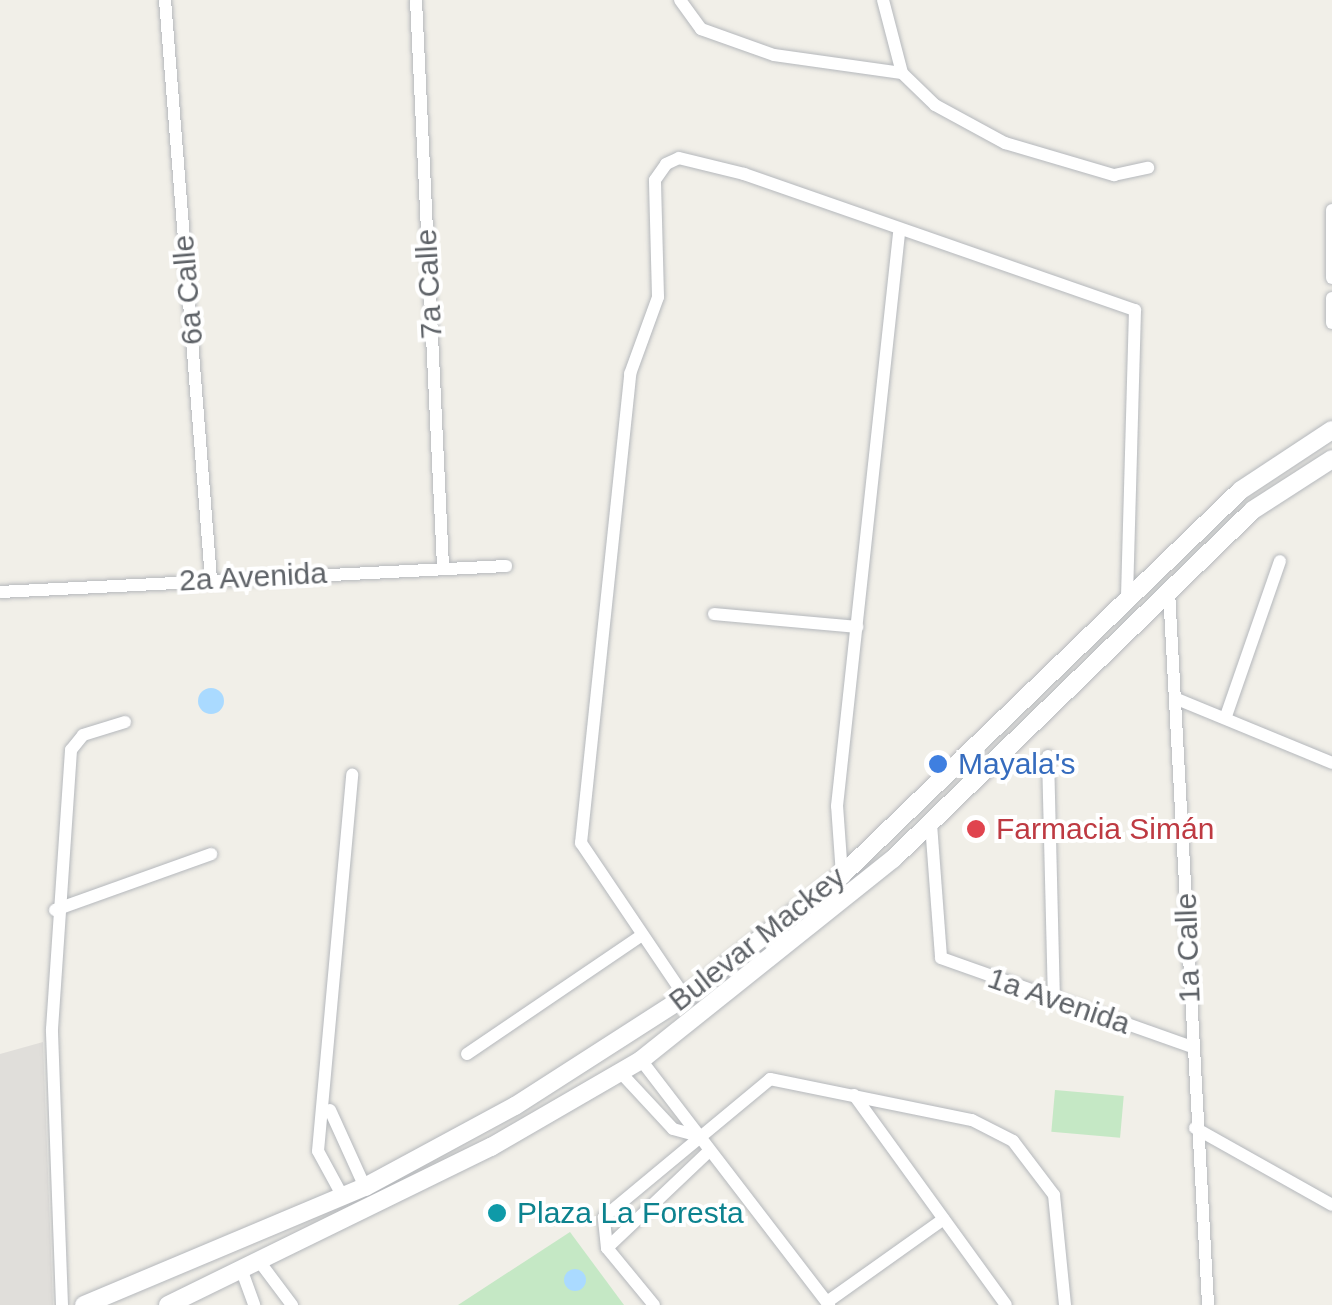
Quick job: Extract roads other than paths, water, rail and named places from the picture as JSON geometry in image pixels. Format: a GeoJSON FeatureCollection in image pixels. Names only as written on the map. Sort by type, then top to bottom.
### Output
{"type":"FeatureCollection","features":[{"type":"Feature","properties":{"kind":"main road","name":"Bulevar Mackey"},"geometry":{"type":"LineString","coordinates":[[84,1305],[365,1187],[515,1106],[686,997],[842,875],[1127,607],[1241,490],[1332,430]]}},
{"type":"Feature","properties":{"kind":"main road","name":"Bulevar Mackey"},"geometry":{"type":"LineString","coordinates":[[168,1305],[189,1302],[642,1060],[932,824],[1277,490],[1332,458]]}},
{"type":"Feature","properties":{"kind":"main road"},"geometry":{"type":"LineString","coordinates":[[346,1220],[369,1202],[365,1187]]}},
{"type":"Feature","properties":{"kind":"street","name":"6a Calle"},"geometry":{"type":"LineString","coordinates":[[164,0],[211,579]]}},
{"type":"Feature","properties":{"kind":"street","name":"7a Calle"},"geometry":{"type":"LineString","coordinates":[[416,0],[443,567]]}},
{"type":"Feature","properties":{"kind":"street"},"geometry":{"type":"LineString","coordinates":[[680,0],[701,29],[774,56],[902,72]]}},
{"type":"Feature","properties":{"kind":"street"},"geometry":{"type":"LineString","coordinates":[[883,0],[902,72],[935,105],[1006,144],[1114,175],[1148,168]]}},
{"type":"Feature","properties":{"kind":"street"},"geometry":{"type":"LineString","coordinates":[[686,997],[581,843],[630,374],[658,297],[655,180],[679,158],[704,162],[900,233],[1135,310],[1127,607]]}},
{"type":"Feature","properties":{"kind":"street"},"geometry":{"type":"LineString","coordinates":[[1332,210],[1332,278]]}},
{"type":"Feature","properties":{"kind":"street"},"geometry":{"type":"LineString","coordinates":[[842,875],[838,806],[900,233]]}},
{"type":"Feature","properties":{"kind":"street"},"geometry":{"type":"LineString","coordinates":[[1332,298],[1332,323]]}},
{"type":"Feature","properties":{"kind":"street"},"geometry":{"type":"LineString","coordinates":[[1226,716],[1280,560]]}},
{"type":"Feature","properties":{"kind":"street","name":"2a Avenida"},"geometry":{"type":"LineString","coordinates":[[0,592],[506,566]]}},
{"type":"Feature","properties":{"kind":"street","name":"1a Calle"},"geometry":{"type":"LineString","coordinates":[[1170,591],[1195,1128],[1208,1305]]}},
{"type":"Feature","properties":{"kind":"street"},"geometry":{"type":"LineString","coordinates":[[714,614],[857,627]]}},
{"type":"Feature","properties":{"kind":"street"},"geometry":{"type":"LineString","coordinates":[[1176,698],[1332,762]]}},
{"type":"Feature","properties":{"kind":"street"},"geometry":{"type":"LineString","coordinates":[[62,1305],[55,910],[70,750],[83,736],[125,722]]}},
{"type":"Feature","properties":{"kind":"street"},"geometry":{"type":"LineString","coordinates":[[1048,756],[1054,997]]}},
{"type":"Feature","properties":{"kind":"street"},"geometry":{"type":"LineString","coordinates":[[342,1197],[318,1150],[328,1107],[352,775]]}},
{"type":"Feature","properties":{"kind":"street","name":"1a Avenida"},"geometry":{"type":"LineString","coordinates":[[932,824],[938,945],[952,966],[1054,997],[1192,1047]]}},
{"type":"Feature","properties":{"kind":"street"},"geometry":{"type":"LineString","coordinates":[[55,910],[211,854]]}},
{"type":"Feature","properties":{"kind":"street"},"geometry":{"type":"LineString","coordinates":[[467,1054],[642,935]]}},
{"type":"Feature","properties":{"kind":"street"},"geometry":{"type":"LineString","coordinates":[[642,1060],[706,1154],[828,1304],[944,1218]]}},
{"type":"Feature","properties":{"kind":"street"},"geometry":{"type":"LineString","coordinates":[[622,1074],[674,1129],[695,1135]]}},
{"type":"Feature","properties":{"kind":"street"},"geometry":{"type":"LineString","coordinates":[[654,1305],[607,1248],[604,1217],[695,1135],[770,1079],[972,1120],[1043,1170],[1059,1216],[1064,1305]]}},
{"type":"Feature","properties":{"kind":"street"},"geometry":{"type":"LineString","coordinates":[[854,1095],[1006,1305]]}},
{"type":"Feature","properties":{"kind":"street"},"geometry":{"type":"LineString","coordinates":[[328,1107],[365,1187]]}},
{"type":"Feature","properties":{"kind":"street"},"geometry":{"type":"LineString","coordinates":[[1195,1128],[1332,1205]]}},
{"type":"Feature","properties":{"kind":"street"},"geometry":{"type":"LineString","coordinates":[[607,1248],[706,1154]]}},
{"type":"Feature","properties":{"kind":"street"},"geometry":{"type":"LineString","coordinates":[[262,1264],[292,1305]]}},
{"type":"Feature","properties":{"kind":"street"},"geometry":{"type":"LineString","coordinates":[[243,1274],[254,1305]]}},
{"type":"Feature","properties":{"kind":"water"},"geometry":{"type":"Polygon","coordinates":[[[211,688],[221,691],[221,711],[211,714],[201,711],[198,701],[201,691],[211,688]]]}},
{"type":"Feature","properties":{"kind":"water"},"geometry":{"type":"Polygon","coordinates":[[[571,1269],[579,1269],[586,1280],[579,1291],[571,1291],[564,1284],[564,1276],[571,1269]]]}},
{"type":"Feature","properties":{"kind":"place","name":"Mayala's"},"geometry":{"type":"Point","coordinates":[938,764]}},
{"type":"Feature","properties":{"kind":"place","name":"Farmacia Simán"},"geometry":{"type":"Point","coordinates":[976,829]}},
{"type":"Feature","properties":{"kind":"place","name":"Plaza La Foresta"},"geometry":{"type":"Point","coordinates":[497,1213]}}]}
